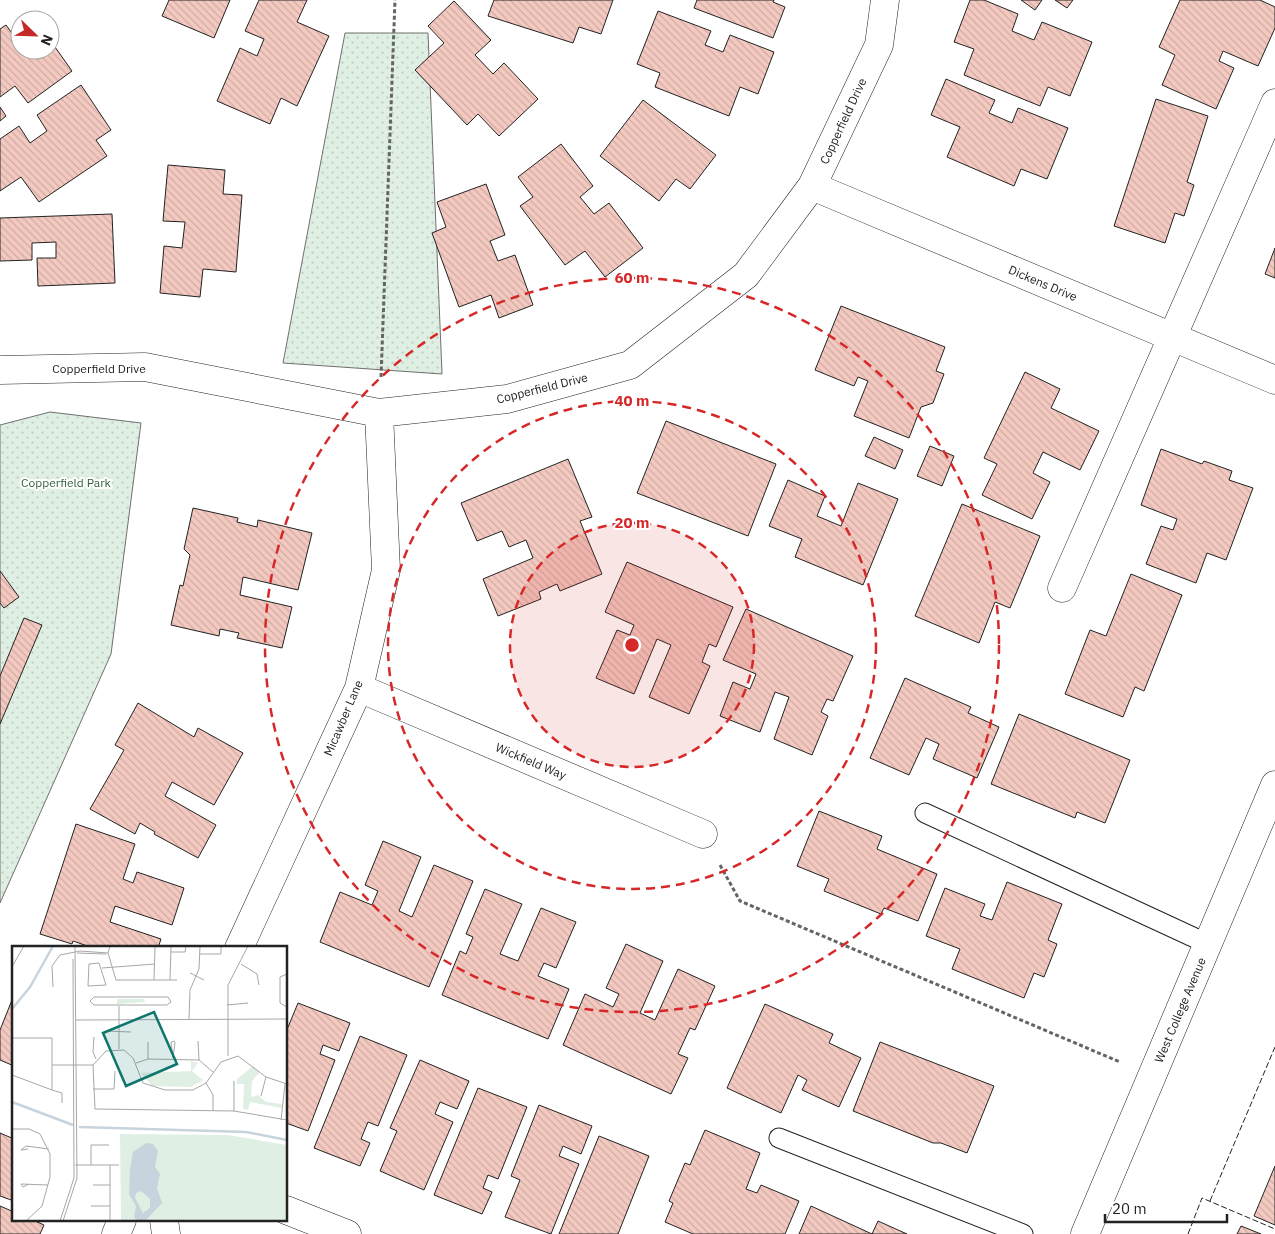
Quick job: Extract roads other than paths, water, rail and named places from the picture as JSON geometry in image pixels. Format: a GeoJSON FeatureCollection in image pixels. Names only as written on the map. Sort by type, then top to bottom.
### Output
{"type":"FeatureCollection","features":[{"type":"Feature","properties":{"kind":"street","name":"Copperfield Drive"},"geometry":{"type":"LineString","coordinates":[[0,370],[145,367],[379,413],[507,399],[630,365],[746,275],[812,186],[879,45],[885,0]]}},
{"type":"Feature","properties":{"kind":"street"},"geometry":{"type":"LineString","coordinates":[[1062,588],[1275,103]]}},
{"type":"Feature","properties":{"kind":"street","name":"Dickens Drive"},"geometry":{"type":"LineString","coordinates":[[812,186],[1275,380]]}},
{"type":"Feature","properties":{"kind":"street","name":"Micawber Lane"},"geometry":{"type":"LineString","coordinates":[[240,946],[359,688],[386,570],[379,413]]}},
{"type":"Feature","properties":{"kind":"street","name":"Wickfield Way"},"geometry":{"type":"LineString","coordinates":[[359,688],[703,834]]}},
{"type":"Feature","properties":{"kind":"street","name":"West College Avenue"},"geometry":{"type":"LineString","coordinates":[[1085,1234],[1275,785]]}},
{"type":"Feature","properties":{"kind":"street"},"geometry":{"type":"LineString","coordinates":[[288,1211],[347,1234]]}},
{"type":"Feature","properties":{"kind":"street"},"geometry":{"type":"LineString","coordinates":[[116,1234],[121,1222]]}},
{"type":"Feature","properties":{"kind":"lane"},"geometry":{"type":"LineString","coordinates":[[925,813],[1208,944]]}},
{"type":"Feature","properties":{"kind":"lane"},"geometry":{"type":"LineString","coordinates":[[779,1138],[1023,1234]]}},
{"type":"Feature","properties":{"kind":"park label","name":"Copperfield Park"},"geometry":{"type":"Point","coordinates":[66,482]}}]}
